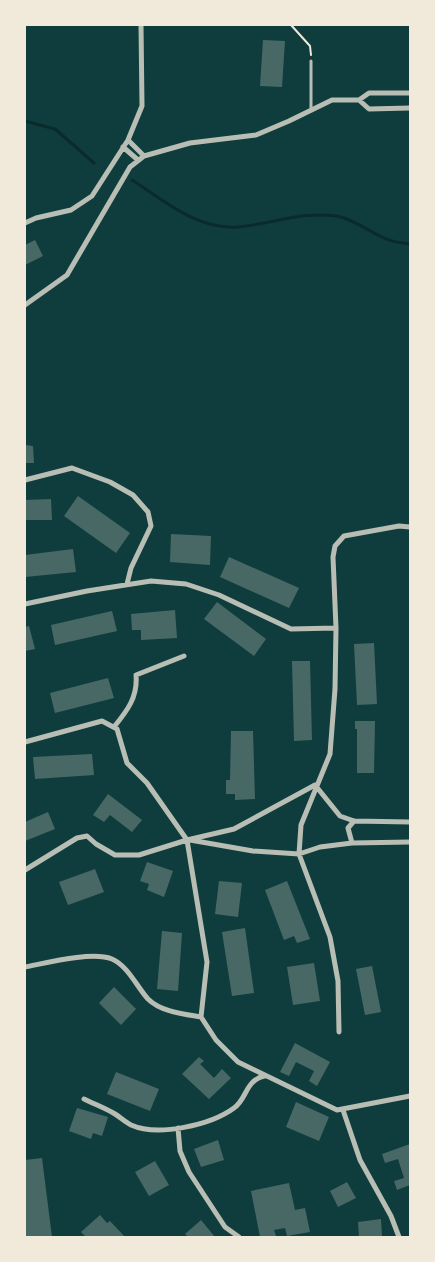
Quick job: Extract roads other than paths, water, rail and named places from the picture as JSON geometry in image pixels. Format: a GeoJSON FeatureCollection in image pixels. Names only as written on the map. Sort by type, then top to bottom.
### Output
{"type":"FeatureCollection","features":[{"type":"Feature","properties":{"kind":"street"},"geometry":{"type":"LineString","coordinates":[[25,223],[36,218],[71,210],[92,196],[128,140],[142,106],[141,25]]}},
{"type":"Feature","properties":{"kind":"street"},"geometry":{"type":"LineString","coordinates":[[25,305],[67,275],[123,178],[138,160],[144,156],[190,143],[256,135],[332,100],[359,100],[369,93],[410,93]]}},
{"type":"Feature","properties":{"kind":"street"},"geometry":{"type":"LineString","coordinates":[[359,100],[369,109],[410,108]]}},
{"type":"Feature","properties":{"kind":"street"},"geometry":{"type":"LineString","coordinates":[[128,140],[144,156]]}},
{"type":"Feature","properties":{"kind":"street"},"geometry":{"type":"LineString","coordinates":[[123,147],[138,160]]}},
{"type":"Feature","properties":{"kind":"street"},"geometry":{"type":"LineString","coordinates":[[25,480],[72,468],[110,482],[133,495],[148,512],[151,526],[131,568],[127,584]]}},
{"type":"Feature","properties":{"kind":"street"},"geometry":{"type":"LineString","coordinates":[[339,1032],[338,981],[330,937],[299,854],[300,825],[330,754],[335,689],[336,628],[332,557],[335,546],[344,536],[399,526],[410,528]]}},
{"type":"Feature","properties":{"kind":"street"},"geometry":{"type":"LineString","coordinates":[[25,604],[151,581],[186,584],[219,595],[291,628],[336,628]]}},
{"type":"Feature","properties":{"kind":"street"},"geometry":{"type":"LineString","coordinates":[[114,727],[133,701],[137,686],[136,675],[184,656]]}},
{"type":"Feature","properties":{"kind":"street"},"geometry":{"type":"LineString","coordinates":[[25,742],[102,721],[117,728],[127,763],[147,783],[187,840],[208,962],[201,1017],[228,1054],[238,1062],[264,1076],[337,1110],[410,1096]]}},
{"type":"Feature","properties":{"kind":"street"},"geometry":{"type":"LineString","coordinates":[[316,785],[340,816],[354,821],[410,822]]}},
{"type":"Feature","properties":{"kind":"street"},"geometry":{"type":"LineString","coordinates":[[25,870],[77,838],[87,836],[96,844],[115,855],[139,856],[187,840],[234,829],[316,785]]}},
{"type":"Feature","properties":{"kind":"street"},"geometry":{"type":"LineString","coordinates":[[352,843],[348,828],[354,821]]}},
{"type":"Feature","properties":{"kind":"street"},"geometry":{"type":"LineString","coordinates":[[187,840],[253,851],[299,854],[320,847],[352,843],[410,842]]}},
{"type":"Feature","properties":{"kind":"street"},"geometry":{"type":"LineString","coordinates":[[25,967],[80,956],[112,959],[130,976],[148,1000],[174,1012],[201,1017]]}},
{"type":"Feature","properties":{"kind":"street"},"geometry":{"type":"LineString","coordinates":[[84,1099],[113,1113],[132,1125],[160,1129],[178,1128],[214,1119],[232,1110],[237,1106],[251,1082],[264,1076]]}},
{"type":"Feature","properties":{"kind":"street"},"geometry":{"type":"LineString","coordinates":[[343,1110],[360,1160],[391,1216],[399,1237]]}},
{"type":"Feature","properties":{"kind":"street"},"geometry":{"type":"LineString","coordinates":[[178,1128],[180,1151],[190,1172],[225,1227],[238,1237]]}},
{"type":"Feature","properties":{"kind":"lane"},"geometry":{"type":"LineString","coordinates":[[311,61],[311,110]]}},
{"type":"Feature","properties":{"kind":"waterway"},"geometry":{"type":"LineString","coordinates":[[25,121],[55,129],[94,163]]}},
{"type":"Feature","properties":{"kind":"waterway"},"geometry":{"type":"LineString","coordinates":[[132,180],[169,205],[209,224],[223,227],[238,227],[299,216],[336,216],[355,222],[387,239],[410,244]]}}]}
